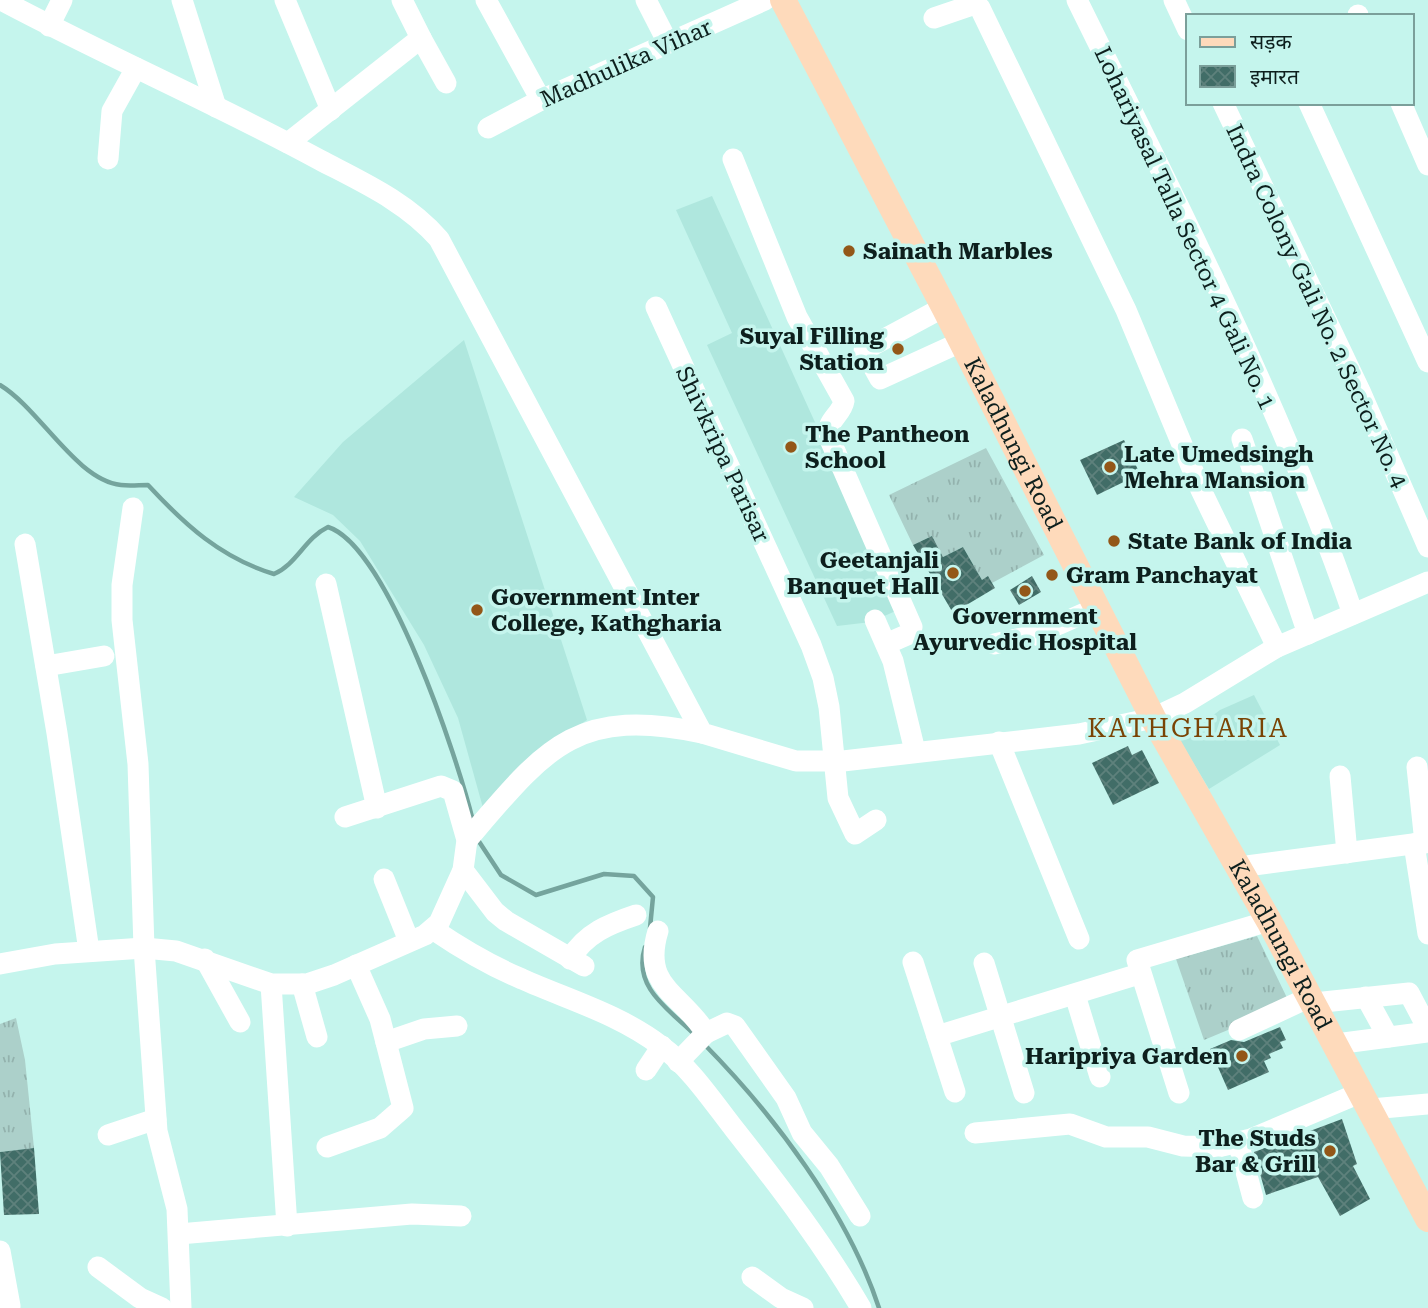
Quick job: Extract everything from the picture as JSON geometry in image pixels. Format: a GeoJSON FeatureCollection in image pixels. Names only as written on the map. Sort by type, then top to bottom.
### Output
{"type":"FeatureCollection","features":[{"type":"Feature","properties":{"kind":"main road","name":"Kaladhungi Road"},"geometry":{"type":"LineString","coordinates":[[783,0],[944,307],[1153,718],[1269,921],[1428,1219]]}},
{"type":"Feature","properties":{"kind":"street"},"geometry":{"type":"LineString","coordinates":[[1,0],[288,143],[405,207],[424,222],[439,239],[702,733]]}},
{"type":"Feature","properties":{"kind":"street"},"geometry":{"type":"LineString","coordinates":[[49,26],[62,0]]}},
{"type":"Feature","properties":{"kind":"street"},"geometry":{"type":"LineString","coordinates":[[182,0],[216,107]]}},
{"type":"Feature","properties":{"kind":"street"},"geometry":{"type":"LineString","coordinates":[[402,0],[446,83]]}},
{"type":"Feature","properties":{"kind":"street"},"geometry":{"type":"LineString","coordinates":[[486,0],[541,100]]}},
{"type":"Feature","properties":{"kind":"street"},"geometry":{"type":"LineString","coordinates":[[646,0],[668,43]]}},
{"type":"Feature","properties":{"kind":"street","name":"Madhulika Vihar"},"geometry":{"type":"LineString","coordinates":[[488,128],[541,100],[765,0]]}},
{"type":"Feature","properties":{"kind":"street","name":"Lohariyasal Talla Sector 4 Gali No. 1"},"geometry":{"type":"LineString","coordinates":[[1077,0],[1210,272],[1324,533],[1353,614]]}},
{"type":"Feature","properties":{"kind":"street"},"geometry":{"type":"LineString","coordinates":[[1174,0],[1186,26]]}},
{"type":"Feature","properties":{"kind":"street"},"geometry":{"type":"LineString","coordinates":[[290,2],[331,110]]}},
{"type":"Feature","properties":{"kind":"street"},"geometry":{"type":"LineString","coordinates":[[934,18],[972,5],[980,8],[1126,310],[1201,490],[1277,648]]}},
{"type":"Feature","properties":{"kind":"street"},"geometry":{"type":"LineString","coordinates":[[288,143],[421,38]]}},
{"type":"Feature","properties":{"kind":"street"},"geometry":{"type":"LineString","coordinates":[[108,159],[113,111],[136,68]]}},
{"type":"Feature","properties":{"kind":"street","name":"Indra Colony Gali No. 2 Sector No. 4"},"geometry":{"type":"LineString","coordinates":[[1224,105],[1360,391],[1428,547]]}},
{"type":"Feature","properties":{"kind":"street"},"geometry":{"type":"LineString","coordinates":[[1310,105],[1428,362]]}},
{"type":"Feature","properties":{"kind":"street"},"geometry":{"type":"LineString","coordinates":[[1402,105],[1428,165]]}},
{"type":"Feature","properties":{"kind":"street"},"geometry":{"type":"LineString","coordinates":[[733,159],[797,317],[844,401],[842,409],[828,428],[828,435],[912,627],[909,634],[886,644]]}},
{"type":"Feature","properties":{"kind":"street","name":"Shivkripa Parisar"},"geometry":{"type":"LineString","coordinates":[[656,307],[811,645],[829,707],[838,798],[855,834],[876,820]]}},
{"type":"Feature","properties":{"kind":"street"},"geometry":{"type":"LineString","coordinates":[[944,307],[864,350],[880,379],[961,342]]}},
{"type":"Feature","properties":{"kind":"street"},"geometry":{"type":"LineString","coordinates":[[1242,439],[1308,634]]}},
{"type":"Feature","properties":{"kind":"street"},"geometry":{"type":"LineString","coordinates":[[133,508],[122,585],[122,620],[138,764],[144,948],[156,1119],[160,1150],[171,1181],[179,1234],[181,1308]]}},
{"type":"Feature","properties":{"kind":"street"},"geometry":{"type":"LineString","coordinates":[[25,544],[89,951]]}},
{"type":"Feature","properties":{"kind":"street"},"geometry":{"type":"LineString","coordinates":[[467,839],[502,798],[548,753],[572,737],[604,726],[640,723],[702,733],[796,761],[834,761],[1079,734],[1153,718],[1185,703],[1277,648],[1428,582]]}},
{"type":"Feature","properties":{"kind":"street"},"geometry":{"type":"LineString","coordinates":[[326,584],[377,808]]}},
{"type":"Feature","properties":{"kind":"street"},"geometry":{"type":"LineString","coordinates":[[994,644],[1035,635],[1096,608]]}},
{"type":"Feature","properties":{"kind":"street"},"geometry":{"type":"LineString","coordinates":[[875,620],[886,644],[915,751]]}},
{"type":"Feature","properties":{"kind":"street"},"geometry":{"type":"LineString","coordinates":[[46,666],[104,656]]}},
{"type":"Feature","properties":{"kind":"street"},"geometry":{"type":"LineString","coordinates":[[999,742],[1079,939]]}},
{"type":"Feature","properties":{"kind":"street"},"geometry":{"type":"LineString","coordinates":[[1417,767],[1428,934]]}},
{"type":"Feature","properties":{"kind":"street"},"geometry":{"type":"LineString","coordinates":[[1340,776],[1347,853]]}},
{"type":"Feature","properties":{"kind":"street"},"geometry":{"type":"LineString","coordinates":[[0,964],[89,951],[144,948],[176,951],[205,959],[271,984],[302,984],[356,965],[433,930],[463,870],[467,839],[453,791],[447,786],[345,817]]}},
{"type":"Feature","properties":{"kind":"street"},"geometry":{"type":"LineString","coordinates":[[1239,867],[1422,843]]}},
{"type":"Feature","properties":{"kind":"street"},"geometry":{"type":"LineString","coordinates":[[463,870],[495,912],[577,962],[587,937],[599,929],[636,915]]}},
{"type":"Feature","properties":{"kind":"street"},"geometry":{"type":"LineString","coordinates":[[384,879],[409,941]]}},
{"type":"Feature","properties":{"kind":"street"},"geometry":{"type":"LineString","coordinates":[[1179,1093],[1139,974],[1139,959],[1269,921]]}},
{"type":"Feature","properties":{"kind":"street"},"geometry":{"type":"LineString","coordinates":[[433,930],[466,952],[523,980],[587,1004],[662,1046],[714,1102],[781,1189],[831,1257],[852,1304]]}},
{"type":"Feature","properties":{"kind":"street"},"geometry":{"type":"LineString","coordinates":[[658,930],[651,954],[662,985],[701,1039]]}},
{"type":"Feature","properties":{"kind":"street"},"geometry":{"type":"LineString","coordinates":[[205,959],[240,1022]]}},
{"type":"Feature","properties":{"kind":"street"},"geometry":{"type":"LineString","coordinates":[[914,962],[955,1092]]}},
{"type":"Feature","properties":{"kind":"street"},"geometry":{"type":"LineString","coordinates":[[984,963],[1024,1093]]}},
{"type":"Feature","properties":{"kind":"street"},"geometry":{"type":"LineString","coordinates":[[327,1147],[380,1128],[402,1111],[380,1019],[356,965]]}},
{"type":"Feature","properties":{"kind":"street"},"geometry":{"type":"LineString","coordinates":[[937,1036],[1139,974]]}},
{"type":"Feature","properties":{"kind":"street"},"geometry":{"type":"LineString","coordinates":[[271,984],[288,1226]]}},
{"type":"Feature","properties":{"kind":"street"},"geometry":{"type":"LineString","coordinates":[[302,984],[317,1037]]}},
{"type":"Feature","properties":{"kind":"street"},"geometry":{"type":"LineString","coordinates":[[1238,1030],[1312,1000],[1409,993],[1428,1030],[1336,1044]]}},
{"type":"Feature","properties":{"kind":"street"},"geometry":{"type":"LineString","coordinates":[[1075,995],[1100,1077]]}},
{"type":"Feature","properties":{"kind":"street"},"geometry":{"type":"LineString","coordinates":[[1366,997],[1388,1037]]}},
{"type":"Feature","properties":{"kind":"street"},"geometry":{"type":"LineString","coordinates":[[678,1062],[701,1039],[727,1023],[735,1026],[786,1098],[802,1133],[829,1166],[860,1216]]}},
{"type":"Feature","properties":{"kind":"street"},"geometry":{"type":"LineString","coordinates":[[386,1042],[424,1029],[457,1026]]}},
{"type":"Feature","properties":{"kind":"street"},"geometry":{"type":"LineString","coordinates":[[646,1070],[662,1046]]}},
{"type":"Feature","properties":{"kind":"street"},"geometry":{"type":"LineString","coordinates":[[975,1133],[1062,1124],[1078,1126],[1106,1137],[1148,1137],[1183,1146],[1218,1147],[1306,1117],[1366,1101],[1428,1104]]}},
{"type":"Feature","properties":{"kind":"street"},"geometry":{"type":"LineString","coordinates":[[108,1135],[156,1119]]}},
{"type":"Feature","properties":{"kind":"street"},"geometry":{"type":"LineString","coordinates":[[1238,1142],[1253,1198]]}},
{"type":"Feature","properties":{"kind":"street"},"geometry":{"type":"LineString","coordinates":[[179,1234],[412,1214],[461,1216]]}},
{"type":"Feature","properties":{"kind":"street"},"geometry":{"type":"LineString","coordinates":[[0,1251],[10,1306]]}},
{"type":"Feature","properties":{"kind":"street"},"geometry":{"type":"LineString","coordinates":[[98,1268],[140,1297],[162,1308]]}},
{"type":"Feature","properties":{"kind":"street"},"geometry":{"type":"LineString","coordinates":[[752,1277],[781,1298],[803,1308]]}},
{"type":"Feature","properties":{"kind":"shaded area","name":"The Pantheon School"},"geometry":{"type":"Polygon","coordinates":[[[712,196],[900,609],[871,622],[837,626],[707,345],[732,333],[676,210],[712,196]]]}},
{"type":"Feature","properties":{"kind":"shaded area","name":"Government Inter College, Kathgharia"},"geometry":{"type":"Polygon","coordinates":[[[464,340],[587,720],[547,746],[485,815],[458,718],[424,645],[360,541],[333,515],[294,497],[343,442],[464,340]]]}},
{"type":"Feature","properties":{"kind":"shaded area"},"geometry":{"type":"Polygon","coordinates":[[[1254,695],[1280,745],[1209,789],[1180,741],[1220,710],[1254,695]]]}},
{"type":"Feature","properties":{"kind":"green space"},"geometry":{"type":"Polygon","coordinates":[[[986,448],[1044,555],[992,583],[982,580],[963,547],[943,557],[932,536],[913,545],[889,495],[986,448]]]}},
{"type":"Feature","properties":{"kind":"green space"},"geometry":{"type":"Polygon","coordinates":[[[1257,936],[1290,1004],[1204,1040],[1176,959],[1257,936]]]}},
{"type":"Feature","properties":{"kind":"green space"},"geometry":{"type":"Polygon","coordinates":[[[16,1018],[25,1060],[34,1148],[0,1152],[0,1024],[16,1018]]]}},
{"type":"Feature","properties":{"kind":"building","name":"Late Umedsingh Mehra Mansion"},"geometry":{"type":"Polygon","coordinates":[[[1124,440],[1140,474],[1097,495],[1080,460],[1124,440]]]}},
{"type":"Feature","properties":{"kind":"building","name":"Geetanjali Banquet Hall"},"geometry":{"type":"Polygon","coordinates":[[[932,536],[943,557],[963,547],[982,580],[988,576],[995,588],[953,613],[913,545],[932,536]]]}},
{"type":"Feature","properties":{"kind":"building","name":"Government Ayurvedic Hospital"},"geometry":{"type":"Polygon","coordinates":[[[1032,576],[1041,592],[1019,605],[1010,590],[1032,576]]]}},
{"type":"Feature","properties":{"kind":"building"},"geometry":{"type":"Polygon","coordinates":[[[1128,746],[1132,755],[1142,750],[1159,783],[1113,805],[1092,763],[1128,746]]]}},
{"type":"Feature","properties":{"kind":"building","name":"Haripriya Garden"},"geometry":{"type":"Polygon","coordinates":[[[1280,1027],[1286,1040],[1280,1042],[1283,1048],[1269,1054],[1271,1058],[1264,1061],[1269,1072],[1228,1090],[1210,1049],[1231,1040],[1244,1042],[1280,1027]]]}},
{"type":"Feature","properties":{"kind":"building"},"geometry":{"type":"Polygon","coordinates":[[[1342,1119],[1357,1164],[1353,1166],[1370,1199],[1340,1216],[1318,1177],[1266,1195],[1254,1152],[1342,1119]]]}},
{"type":"Feature","properties":{"kind":"building"},"geometry":{"type":"Polygon","coordinates":[[[34,1148],[39,1214],[4,1215],[0,1152],[34,1148]]]}},
{"type":"Feature","properties":{"kind":"waterway"},"geometry":{"type":"LineString","coordinates":[[0,385],[15,396],[89,471],[121,485],[148,485],[190,527],[237,559],[274,574],[289,564],[313,538],[328,527],[351,543],[374,572],[417,658],[452,752],[473,821]]}},
{"type":"Feature","properties":{"kind":"waterway"},"geometry":{"type":"LineString","coordinates":[[478,840],[501,875],[536,895],[604,874],[634,876],[653,897],[650,928]]}},
{"type":"Feature","properties":{"kind":"waterway"},"geometry":{"type":"LineString","coordinates":[[645,947],[642,962],[649,986],[665,1007],[695,1035]]}},
{"type":"Feature","properties":{"kind":"waterway"},"geometry":{"type":"LineString","coordinates":[[704,1044],[757,1102],[806,1167],[848,1237],[879,1308]]}},
{"type":"Feature","properties":{"kind":"place","name":"Sainath Marbles"},"geometry":{"type":"Point","coordinates":[849,251]}},
{"type":"Feature","properties":{"kind":"place","name":"Suyal Filling Station"},"geometry":{"type":"Point","coordinates":[898,349]}},
{"type":"Feature","properties":{"kind":"place","name":"The Pantheon School"},"geometry":{"type":"Point","coordinates":[791,447]}},
{"type":"Feature","properties":{"kind":"place","name":"Late Umedsingh Mehra Mansion"},"geometry":{"type":"Point","coordinates":[1110,467]}},
{"type":"Feature","properties":{"kind":"place","name":"State Bank of India"},"geometry":{"type":"Point","coordinates":[1114,541]}},
{"type":"Feature","properties":{"kind":"place","name":"Geetanjali Banquet Hall"},"geometry":{"type":"Point","coordinates":[953,573]}},
{"type":"Feature","properties":{"kind":"place","name":"Gram Panchayat"},"geometry":{"type":"Point","coordinates":[1052,575]}},
{"type":"Feature","properties":{"kind":"place","name":"Government Ayurvedic Hospital"},"geometry":{"type":"Point","coordinates":[1025,591]}},
{"type":"Feature","properties":{"kind":"place","name":"Government Inter College, Kathgharia"},"geometry":{"type":"Point","coordinates":[477,610]}},
{"type":"Feature","properties":{"kind":"place","name":"Haripriya Garden"},"geometry":{"type":"Point","coordinates":[1242,1056]}},
{"type":"Feature","properties":{"kind":"place","name":"The Studs Bar & Grill"},"geometry":{"type":"Point","coordinates":[1330,1151]}},
{"type":"Feature","properties":{"kind":"district","name":"KATHGHARIA"},"geometry":{"type":"Point","coordinates":[1188,728]}}]}
